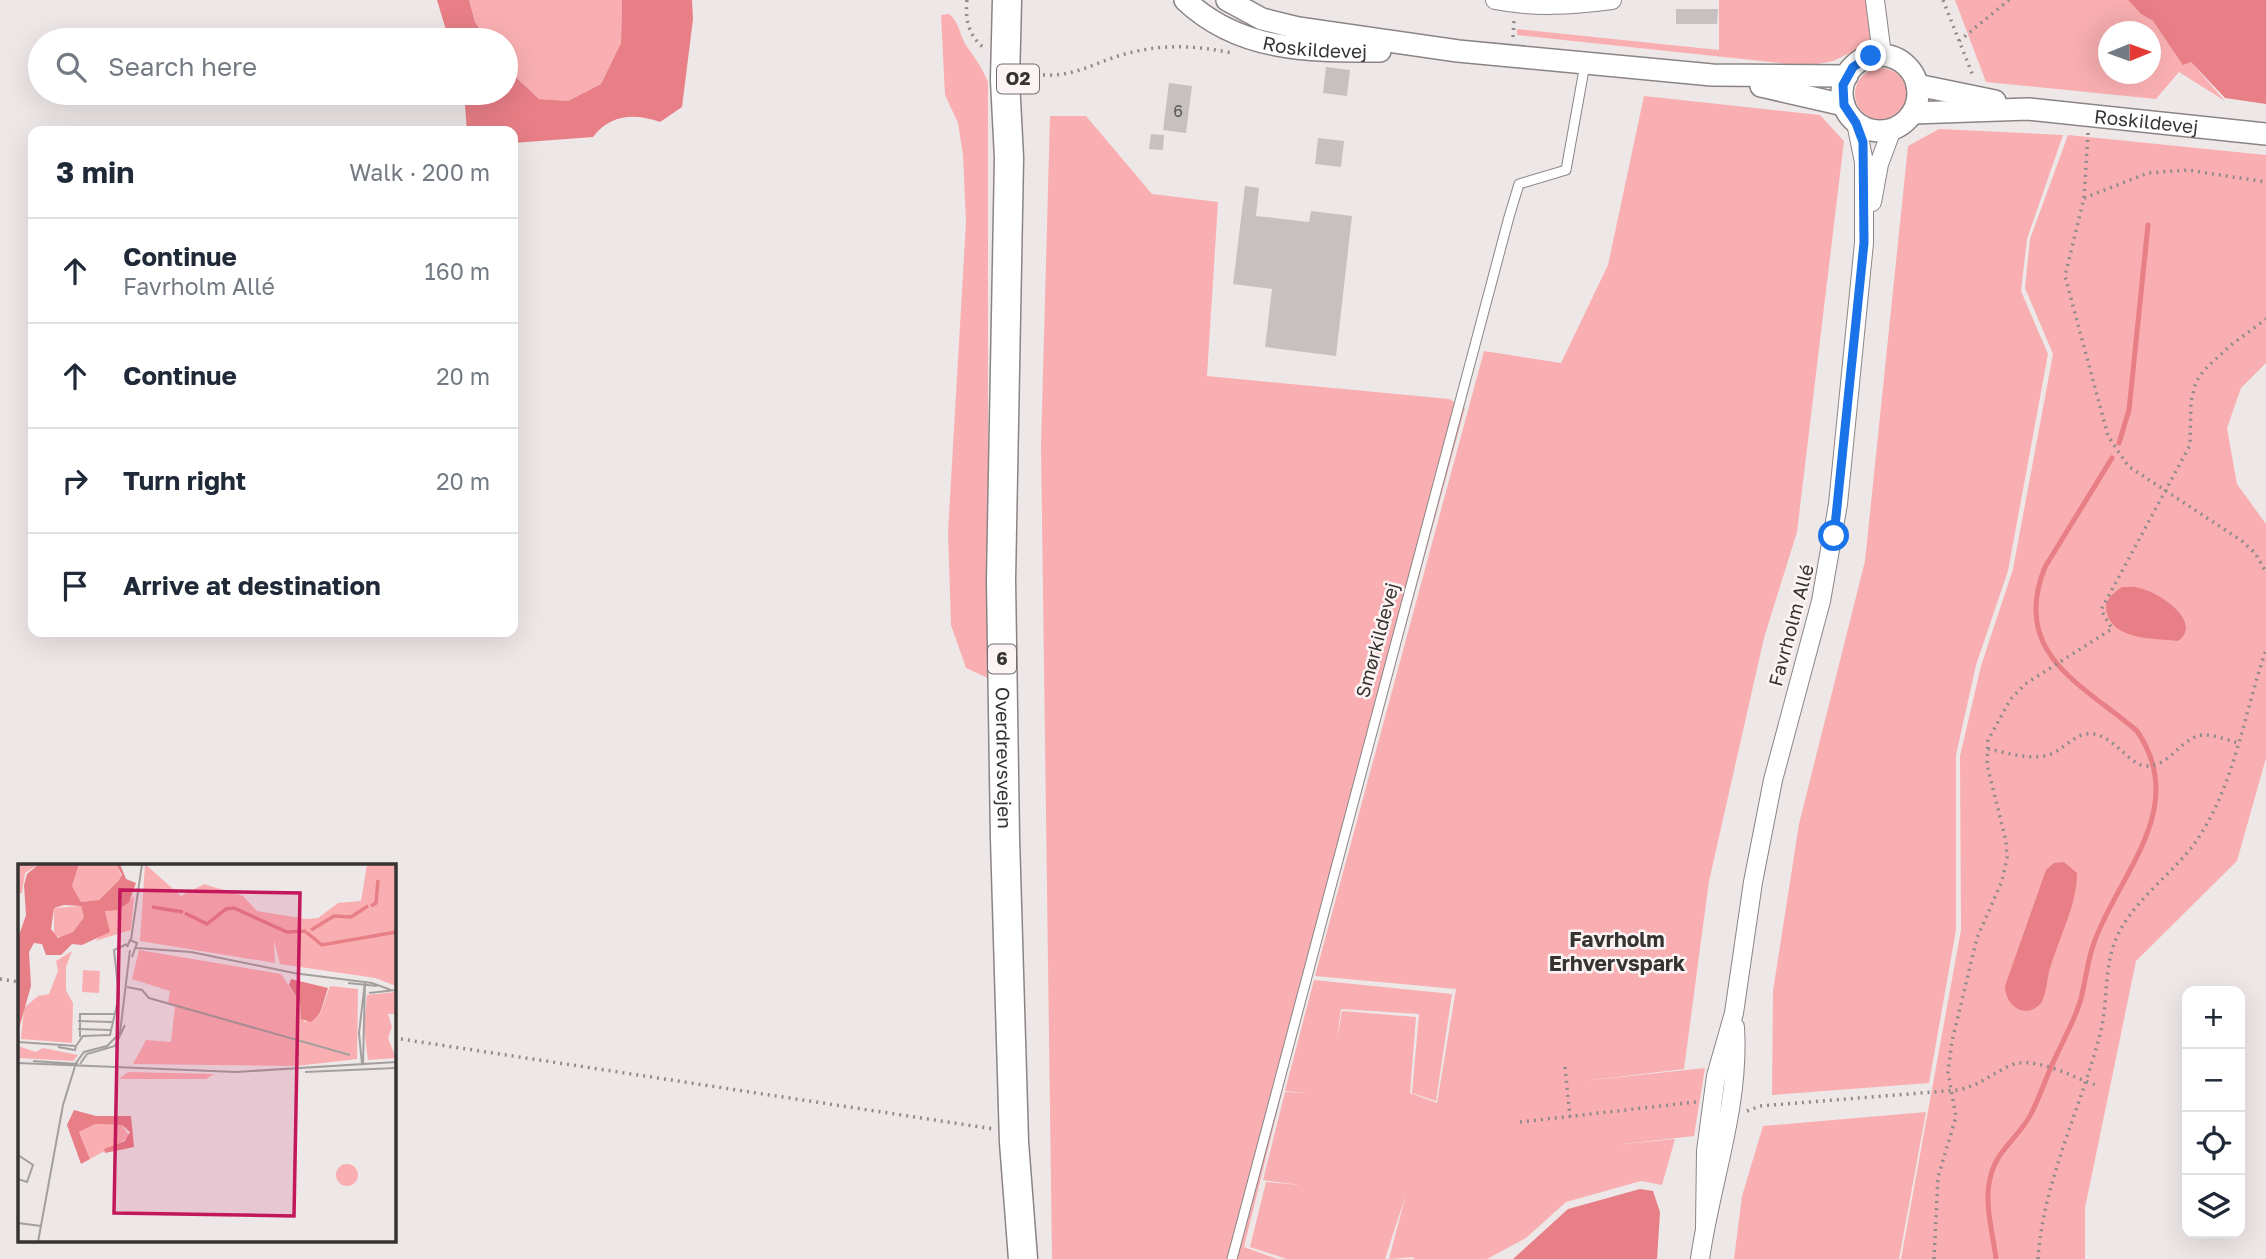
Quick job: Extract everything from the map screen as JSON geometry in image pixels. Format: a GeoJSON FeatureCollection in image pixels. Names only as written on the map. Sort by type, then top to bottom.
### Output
{"type":"FeatureCollection","features":[{"type":"Feature","properties":{"kind":"main road","name":"Overdrevsvejen"},"geometry":{"type":"LineString","coordinates":[[1007,0],[1005,80],[1009,158],[1001,580],[1014,1132],[1023,1259]]}},
{"type":"Feature","properties":{"kind":"main road","name":"Overdrevsvejen"},"geometry":{"type":"LineString","coordinates":[[1009,158],[1024,0]]}},
{"type":"Feature","properties":{"kind":"main road","name":"Overdrevsvejen"},"geometry":{"type":"LineString","coordinates":[[1017,1259],[1020,1231]]}},
{"type":"Feature","properties":{"kind":"street","name":"Roskildevej"},"geometry":{"type":"LineString","coordinates":[[1185,0],[1198,12],[1240,36],[1281,48],[1458,51],[1712,75],[1847,76]]}},
{"type":"Feature","properties":{"kind":"street","name":"Roskildevej"},"geometry":{"type":"LineString","coordinates":[[1227,0],[1262,19],[1298,28],[1458,51]]}},
{"type":"Feature","properties":{"kind":"street"},"geometry":{"type":"LineString","coordinates":[[1495,0],[1514,4],[1563,6],[1612,0]]}},
{"type":"Feature","properties":{"kind":"street"},"geometry":{"type":"LineString","coordinates":[[1875,0],[1882,55]]}},
{"type":"Feature","properties":{"kind":"street"},"geometry":{"type":"LineString","coordinates":[[1882,55],[1905,64],[1917,85],[1918,95],[1913,113],[1892,129],[1876,131],[1850,114],[1843,85],[1861,60],[1882,55]]}},
{"type":"Feature","properties":{"kind":"street","name":"Roskildevej"},"geometry":{"type":"LineString","coordinates":[[1712,75],[1850,114]]}},
{"type":"Feature","properties":{"kind":"street","name":"Roskildevej"},"geometry":{"type":"LineString","coordinates":[[1917,85],[2028,109],[2266,134]]}},
{"type":"Feature","properties":{"kind":"street","name":"Roskildevej"},"geometry":{"type":"LineString","coordinates":[[1913,113],[2028,109]]}},
{"type":"Feature","properties":{"kind":"street","name":"Favrholm Allé"},"geometry":{"type":"LineString","coordinates":[[1850,114],[1864,162],[1864,243]]}},
{"type":"Feature","properties":{"kind":"street","name":"Favrholm Allé"},"geometry":{"type":"LineString","coordinates":[[1700,1259],[1704,1228],[1706,1150],[1712,1103],[1721,1054],[1734,1013],[1765,820],[1788,720],[1821,601],[1834,536],[1864,243],[1879,164],[1892,129]]}},
{"type":"Feature","properties":{"kind":"street","name":"Favrholm Allé"},"geometry":{"type":"LineString","coordinates":[[1704,1228],[1723,1154],[1736,1070],[1734,1013]]}},
{"type":"Feature","properties":{"kind":"lane","name":"Smørkildevej"},"geometry":{"type":"LineString","coordinates":[[1232,1259],[1509,217],[1519,184],[1566,170],[1585,63]]}},
{"type":"Feature","properties":{"kind":"path"},"geometry":{"type":"LineString","coordinates":[[967,0],[965,20],[976,42],[987,50]]}},
{"type":"Feature","properties":{"kind":"path"},"geometry":{"type":"LineString","coordinates":[[1944,0],[1982,98]]}},
{"type":"Feature","properties":{"kind":"path"},"geometry":{"type":"LineString","coordinates":[[1959,41],[2010,0]]}},
{"type":"Feature","properties":{"kind":"path"},"geometry":{"type":"LineString","coordinates":[[1512,55],[1514,4]]}},
{"type":"Feature","properties":{"kind":"path"},"geometry":{"type":"LineString","coordinates":[[2088,116],[2084,198],[2065,276],[2108,436],[2128,466],[2242,541],[2255,553],[2266,572]]}},
{"type":"Feature","properties":{"kind":"path"},"geometry":{"type":"LineString","coordinates":[[2084,198],[2148,173],[2188,170],[2266,182]]}},
{"type":"Feature","properties":{"kind":"path"},"geometry":{"type":"LineString","coordinates":[[1934,1259],[1938,1177],[1956,1117],[1948,1072],[1952,1041],[1977,938],[2002,881],[2007,858],[2006,841],[1987,765],[1987,749],[1998,718],[2025,684],[2112,629],[2101,610],[2190,445],[2192,401],[2196,382],[2204,370],[2231,345],[2266,319]]}},
{"type":"Feature","properties":{"kind":"path"},"geometry":{"type":"LineString","coordinates":[[2038,1259],[2044,1212],[2101,1030],[2114,944],[2136,909],[2196,841],[2214,812],[2266,650]]}},
{"type":"Feature","properties":{"kind":"path"},"geometry":{"type":"LineString","coordinates":[[1987,749],[2036,757],[2051,754],[2075,738],[2093,734],[2119,745],[2137,764],[2148,766],[2159,765],[2199,736],[2238,743]]}},
{"type":"Feature","properties":{"kind":"path"},"geometry":{"type":"LineString","coordinates":[[0,979],[18,982]]}},
{"type":"Feature","properties":{"kind":"path"},"geometry":{"type":"LineString","coordinates":[[396,1038],[1014,1132]]}},
{"type":"Feature","properties":{"kind":"path"},"geometry":{"type":"LineString","coordinates":[[1730,1111],[1951,1091],[1976,1086],[2008,1066],[2023,1062],[2096,1085]]}},
{"type":"Feature","properties":{"kind":"path"},"geometry":{"type":"LineString","coordinates":[[1565,1067],[1570,1117]]}},
{"type":"Feature","properties":{"kind":"path"},"geometry":{"type":"LineString","coordinates":[[1520,1122],[1712,1103]]}},
{"type":"Feature","properties":{"kind":"shaded area"},"geometry":{"type":"Polygon","coordinates":[[[437,0],[469,0],[479,28],[445,28],[437,0]]]}},
{"type":"Feature","properties":{"kind":"shaded area"},"geometry":{"type":"Polygon","coordinates":[[[469,0],[622,0],[621,43],[601,84],[568,101],[539,99],[518,79],[518,28],[479,28],[469,0]]]}},
{"type":"Feature","properties":{"kind":"shaded area"},"geometry":{"type":"Polygon","coordinates":[[[622,0],[692,0],[693,19],[682,107],[660,122],[641,117],[615,120],[593,137],[518,143],[518,126],[467,126],[465,105],[518,105],[518,79],[539,99],[568,101],[601,84],[621,43],[622,0]]]}},
{"type":"Feature","properties":{"kind":"shaded area"},"geometry":{"type":"Polygon","coordinates":[[[1719,0],[1866,0],[1872,32],[1869,44],[1833,61],[1807,66],[1517,35],[1517,29],[1719,50],[1719,0]]]}},
{"type":"Feature","properties":{"kind":"shaded area"},"geometry":{"type":"Polygon","coordinates":[[[1955,0],[2128,0],[2141,14],[2153,21],[2098,21],[2098,84],[2161,84],[2161,32],[2183,64],[2191,62],[2225,101],[2179,72],[2156,99],[1986,82],[1955,0]]]}},
{"type":"Feature","properties":{"kind":"shaded area"},"geometry":{"type":"Polygon","coordinates":[[[2128,0],[2266,0],[2266,104],[2225,98],[2191,62],[2183,65],[2161,33],[2161,21],[2153,21],[2141,14],[2128,0]]]}},
{"type":"Feature","properties":{"kind":"shaded area"},"geometry":{"type":"Polygon","coordinates":[[[949,14],[988,82],[988,678],[966,668],[951,625],[948,532],[966,222],[963,155],[958,123],[945,95],[941,15],[949,14]]]}},
{"type":"Feature","properties":{"kind":"shaded area"},"geometry":{"type":"Polygon","coordinates":[[[1881,68],[1891,70],[1899,76],[1905,84],[1905,104],[1899,112],[1891,118],[1881,120],[1871,118],[1863,112],[1857,104],[1855,94],[1857,84],[1863,76],[1871,70],[1881,68]]]}},
{"type":"Feature","properties":{"kind":"shaded area"},"geometry":{"type":"Polygon","coordinates":[[[1644,96],[1820,115],[1844,141],[1797,532],[1764,638],[1709,881],[1684,1069],[1583,1081],[1705,1068],[1694,1136],[1615,1145],[1675,1139],[1662,1185],[1641,1181],[1566,1202],[1526,1238],[1487,1259],[1389,1259],[1406,1194],[1385,1259],[1287,1259],[1250,1247],[1266,1182],[1300,1185],[1263,1180],[1285,1092],[1306,1093],[1285,1091],[1314,980],[1452,994],[1436,1101],[1412,1093],[1419,1014],[1341,1009],[1337,1040],[1342,1011],[1416,1017],[1410,1093],[1437,1103],[1456,989],[1315,976],[1484,351],[1561,363],[1608,265],[1644,96]]]}},
{"type":"Feature","properties":{"kind":"shaded area"},"geometry":{"type":"Polygon","coordinates":[[[1050,116],[1086,116],[1152,194],[1218,202],[1207,376],[1449,399],[1465,408],[1311,974],[1244,1247],[1278,1259],[1052,1259],[1041,445],[1050,116]]]}},
{"type":"Feature","properties":{"kind":"shaded area"},"geometry":{"type":"Polygon","coordinates":[[[1939,129],[2063,135],[2027,239],[2021,291],[2048,354],[2008,571],[1976,665],[1956,755],[1956,930],[1929,1083],[1772,1095],[1773,991],[1799,824],[1865,561],[1908,146],[1939,129]]]}},
{"type":"Feature","properties":{"kind":"shaded area"},"geometry":{"type":"Polygon","coordinates":[[[2068,135],[2266,155],[2266,363],[2241,388],[2227,428],[2237,484],[2266,524],[2266,758],[2237,861],[2136,961],[2085,1208],[2085,1259],[1901,1259],[1961,930],[1960,756],[1981,666],[2013,569],[2053,354],[2025,288],[2030,239],[2068,135]]]}},
{"type":"Feature","properties":{"kind":"shaded area"},"geometry":{"type":"Polygon","coordinates":[[[2122,587],[2147,591],[2167,602],[2182,617],[2186,625],[2185,633],[2178,641],[2136,636],[2118,629],[2111,622],[2106,605],[2112,595],[2122,587]]]}},
{"type":"Feature","properties":{"kind":"shaded area"},"geometry":{"type":"Polygon","coordinates":[[[2064,862],[2077,873],[2071,910],[2049,972],[2043,1000],[2035,1008],[2023,1011],[2008,999],[2005,986],[2046,870],[2054,863],[2064,862]]]}},
{"type":"Feature","properties":{"kind":"shaded area"},"geometry":{"type":"Polygon","coordinates":[[[1926,1112],[1899,1259],[1734,1259],[1742,1196],[1763,1126],[1926,1112]]]}},
{"type":"Feature","properties":{"kind":"shaded area"},"geometry":{"type":"Polygon","coordinates":[[[1640,1189],[1653,1191],[1660,1212],[1657,1259],[1513,1259],[1568,1209],[1640,1189]]]}},
{"type":"Feature","properties":{"kind":"building"},"geometry":{"type":"Polygon","coordinates":[[[1676,9],[1718,9],[1717,24],[1676,24],[1676,9]]]}},
{"type":"Feature","properties":{"kind":"building"},"geometry":{"type":"Polygon","coordinates":[[[1326,67],[1350,70],[1347,96],[1323,93],[1326,67]]]}},
{"type":"Feature","properties":{"kind":"building"},"geometry":{"type":"Polygon","coordinates":[[[1169,83],[1192,86],[1186,133],[1163,130],[1169,83]]]}},
{"type":"Feature","properties":{"kind":"building"},"geometry":{"type":"Polygon","coordinates":[[[1151,134],[1164,135],[1163,150],[1149,149],[1151,134]]]}},
{"type":"Feature","properties":{"kind":"building"},"geometry":{"type":"Polygon","coordinates":[[[1318,138],[1344,141],[1341,167],[1315,164],[1318,138]]]}},
{"type":"Feature","properties":{"kind":"building"},"geometry":{"type":"Polygon","coordinates":[[[1245,186],[1259,188],[1256,216],[1309,222],[1311,211],[1352,216],[1336,356],[1265,347],[1272,289],[1233,284],[1245,186]]]}},
{"type":"Feature","properties":{"kind":"waterway"},"geometry":{"type":"LineString","coordinates":[[2119,443],[2129,410],[2148,225]]}},
{"type":"Feature","properties":{"kind":"waterway"},"geometry":{"type":"LineString","coordinates":[[1996,1259],[1988,1195],[1994,1166],[2037,1102],[2077,1010],[2095,940],[2145,838],[2153,812],[2156,786],[2151,759],[2137,731],[2074,681],[2057,664],[2044,645],[2037,623],[2037,597],[2045,567],[2112,458]]}},
{"type":"Feature","properties":{"kind":"district","name":"Favrholm Erhvervspark"},"geometry":{"type":"Point","coordinates":[1617,952]}},
{"type":"Feature","properties":{"kind":"route"},"geometry":{"type":"LineString","coordinates":[[1834,536],[1864,243],[1863,142],[1856,123],[1844,105],[1842,95],[1843,85],[1853,67],[1871,56]]}}]}
